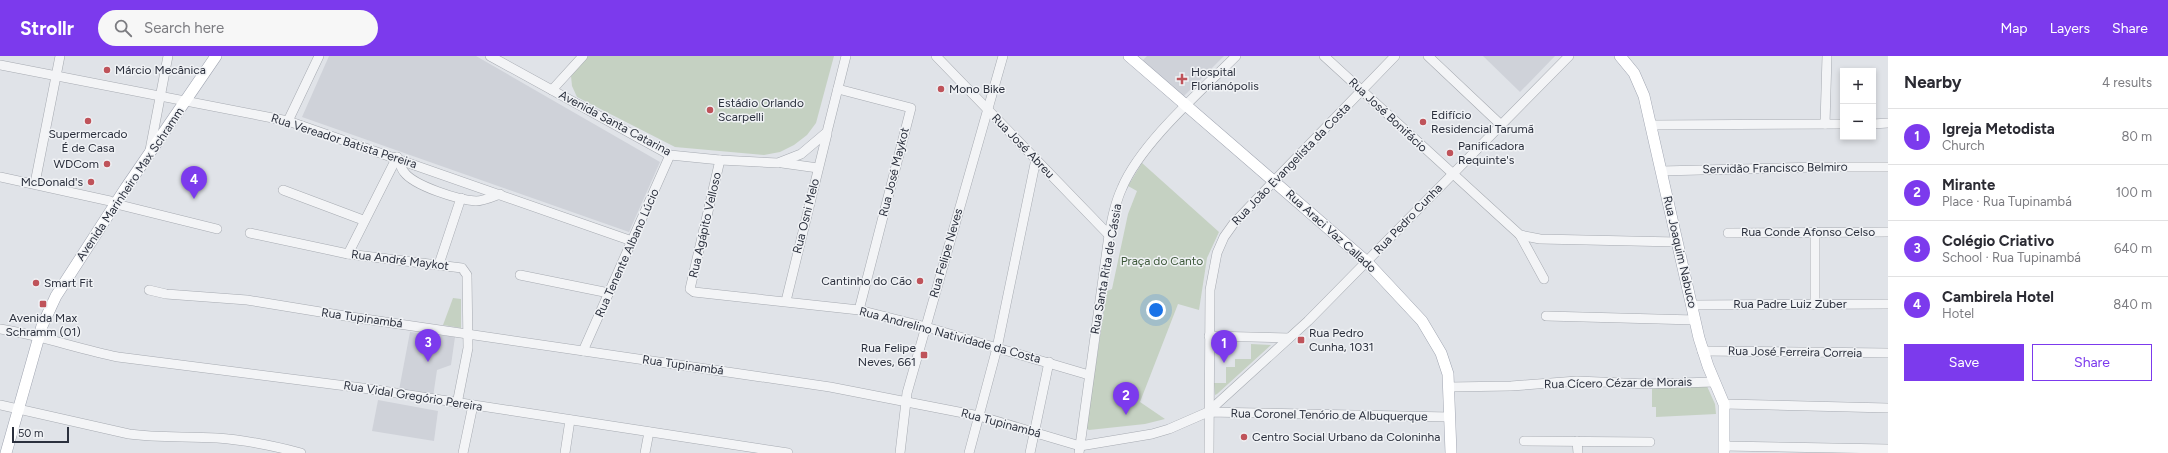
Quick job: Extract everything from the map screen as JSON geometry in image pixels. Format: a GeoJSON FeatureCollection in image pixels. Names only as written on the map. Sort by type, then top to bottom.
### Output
{"type":"FeatureCollection","features":[{"type":"Feature","properties":{"kind":"main road","name":"Avenida Marinheiro Max Schramm"},"geometry":{"type":"LineString","coordinates":[[6,453],[39,336],[62,286],[216,56]]}},
{"type":"Feature","properties":{"kind":"main road","name":"Rua Araci Vaz Callado"},"geometry":{"type":"LineString","coordinates":[[1129,56],[1367,262],[1408,305],[1435,340],[1445,361],[1449,387],[1451,453]]}},
{"type":"Feature","properties":{"kind":"main road","name":"Rua Joaquim Nabuco"},"geometry":{"type":"LineString","coordinates":[[1620,56],[1634,73],[1641,85],[1702,351],[1724,404],[1724,450]]}},
{"type":"Feature","properties":{"kind":"street"},"geometry":{"type":"LineString","coordinates":[[35,183],[60,56]]}},
{"type":"Feature","properties":{"kind":"street"},"geometry":{"type":"LineString","coordinates":[[150,153],[168,56]]}},
{"type":"Feature","properties":{"kind":"street"},"geometry":{"type":"LineString","coordinates":[[288,121],[319,56]]}},
{"type":"Feature","properties":{"kind":"street","name":"Avenida Santa Catarina"},"geometry":{"type":"LineString","coordinates":[[490,56],[670,155],[720,160],[778,162],[801,154],[827,132]]}},
{"type":"Feature","properties":{"kind":"street"},"geometry":{"type":"LineString","coordinates":[[552,90],[582,56]]}},
{"type":"Feature","properties":{"kind":"street"},"geometry":{"type":"LineString","coordinates":[[827,132],[846,56]]}},
{"type":"Feature","properties":{"kind":"street","name":"Rua José Abreu"},"geometry":{"type":"LineString","coordinates":[[936,56],[1109,235]]}},
{"type":"Feature","properties":{"kind":"street","name":"Rua Felipe Neves"},"geometry":{"type":"LineString","coordinates":[[900,453],[905,401],[1003,56]]}},
{"type":"Feature","properties":{"kind":"street","name":"Rua Santa Rita de Cássia"},"geometry":{"type":"LineString","coordinates":[[1080,449],[1109,235],[1117,201],[1131,171],[1155,139],[1236,56]]}},
{"type":"Feature","properties":{"kind":"street","name":"Rua José Bonifácio"},"geometry":{"type":"LineString","coordinates":[[1324,56],[1520,235]]}},
{"type":"Feature","properties":{"kind":"street","name":"Rua João Evangelista da Costa"},"geometry":{"type":"LineString","coordinates":[[1210,453],[1208,412],[1210,290],[1217,253],[1224,237],[1234,223],[1274,180],[1395,56]]}},
{"type":"Feature","properties":{"kind":"street"},"geometry":{"type":"LineString","coordinates":[[1428,56],[1500,124]]}},
{"type":"Feature","properties":{"kind":"street","name":"Rua Pedro Cunha"},"geometry":{"type":"LineString","coordinates":[[1208,412],[1289,338],[1367,262],[1500,124],[1569,56]]}},
{"type":"Feature","properties":{"kind":"street"},"geometry":{"type":"LineString","coordinates":[[1826,124],[1827,56]]}},
{"type":"Feature","properties":{"kind":"street","name":"Rua Vereador Batista Pereira"},"geometry":{"type":"LineString","coordinates":[[0,65],[288,121],[632,241]]}},
{"type":"Feature","properties":{"kind":"street","name":"Rua José Maykot"},"geometry":{"type":"LineString","coordinates":[[838,89],[911,108],[859,310]]}},
{"type":"Feature","properties":{"kind":"street"},"geometry":{"type":"LineString","coordinates":[[1876,124],[1888,123]]}},
{"type":"Feature","properties":{"kind":"street"},"geometry":{"type":"LineString","coordinates":[[1651,125],[1840,124]]}},
{"type":"Feature","properties":{"kind":"street","name":"Rua Osni Melo"},"geometry":{"type":"LineString","coordinates":[[786,301],[827,132]]}},
{"type":"Feature","properties":{"kind":"street","name":"Rua Tenente Albano Lúcio"},"geometry":{"type":"LineString","coordinates":[[583,351],[670,155]]}},
{"type":"Feature","properties":{"kind":"street"},"geometry":{"type":"LineString","coordinates":[[397,158],[404,172],[415,181],[461,198],[476,201],[488,199],[500,194]]}},
{"type":"Feature","properties":{"kind":"street"},"geometry":{"type":"LineString","coordinates":[[348,254],[363,220],[397,158]]}},
{"type":"Feature","properties":{"kind":"street"},"geometry":{"type":"LineString","coordinates":[[969,453],[997,348],[1036,159]]}},
{"type":"Feature","properties":{"kind":"street","name":"Rua Agápito Velloso"},"geometry":{"type":"LineString","coordinates":[[690,289],[720,160]]}},
{"type":"Feature","properties":{"kind":"street"},"geometry":{"type":"LineString","coordinates":[[778,162],[818,168]]}},
{"type":"Feature","properties":{"kind":"street","name":"Servidão Francisco Belmiro"},"geometry":{"type":"LineString","coordinates":[[1661,171],[1822,166],[1888,167]]}},
{"type":"Feature","properties":{"kind":"street"},"geometry":{"type":"LineString","coordinates":[[0,177],[35,183],[110,201],[116,204],[216,229]]}},
{"type":"Feature","properties":{"kind":"street"},"geometry":{"type":"LineString","coordinates":[[283,190],[363,220]]}},
{"type":"Feature","properties":{"kind":"street"},"geometry":{"type":"LineString","coordinates":[[439,264],[461,198]]}},
{"type":"Feature","properties":{"kind":"street"},"geometry":{"type":"LineString","coordinates":[[1815,232],[1815,304]]}},
{"type":"Feature","properties":{"kind":"street","name":"Rua Conde Afonso Celso"},"geometry":{"type":"LineString","coordinates":[[1728,233],[1888,232]]}},
{"type":"Feature","properties":{"kind":"street","name":"Rua André Maykot"},"geometry":{"type":"LineString","coordinates":[[250,233],[348,254],[462,268],[467,275],[468,333],[465,369],[457,404]]}},
{"type":"Feature","properties":{"kind":"street"},"geometry":{"type":"LineString","coordinates":[[1520,235],[1540,239],[1677,242]]}},
{"type":"Feature","properties":{"kind":"street"},"geometry":{"type":"LineString","coordinates":[[1520,235],[1544,279]]}},
{"type":"Feature","properties":{"kind":"street"},"geometry":{"type":"LineString","coordinates":[[520,275],[609,293]]}},
{"type":"Feature","properties":{"kind":"street","name":"Rua Andrelino Natividade da Costa"},"geometry":{"type":"LineString","coordinates":[[690,289],[694,292],[859,310],[926,327],[1089,375]]}},
{"type":"Feature","properties":{"kind":"street","name":"Rua Tupinambá"},"geometry":{"type":"LineString","coordinates":[[149,290],[166,294],[247,300],[351,318],[468,333],[830,386],[979,416],[1035,432],[1080,449],[1152,434],[1169,429],[1208,412]]}},
{"type":"Feature","properties":{"kind":"street","name":"Rua Padre Luiz Zuber"},"geometry":{"type":"LineString","coordinates":[[1692,305],[1888,304]]}},
{"type":"Feature","properties":{"kind":"street"},"geometry":{"type":"LineString","coordinates":[[1546,316],[1695,320]]}},
{"type":"Feature","properties":{"kind":"street","name":"Rua Vidal Gregório Pereira"},"geometry":{"type":"LineString","coordinates":[[0,329],[39,336],[84,350],[118,357],[363,388],[457,404],[473,405],[788,453]]}},
{"type":"Feature","properties":{"kind":"street"},"geometry":{"type":"LineString","coordinates":[[1209,336],[1289,338]]}},
{"type":"Feature","properties":{"kind":"street","name":"Rua José Ferreira Correia"},"geometry":{"type":"LineString","coordinates":[[1702,351],[1888,353]]}},
{"type":"Feature","properties":{"kind":"street"},"geometry":{"type":"LineString","coordinates":[[1030,453],[1049,362]]}},
{"type":"Feature","properties":{"kind":"street","name":"Rua Cícero Cézar de Morais"},"geometry":{"type":"LineString","coordinates":[[1449,387],[1511,386],[1577,381],[1647,384],[1714,382]]}},
{"type":"Feature","properties":{"kind":"street"},"geometry":{"type":"LineString","coordinates":[[1724,404],[1888,408]]}},
{"type":"Feature","properties":{"kind":"street"},"geometry":{"type":"LineString","coordinates":[[0,405],[19,408],[129,434],[217,438],[267,444],[301,453]]}},
{"type":"Feature","properties":{"kind":"street"},"geometry":{"type":"LineString","coordinates":[[463,453],[473,405]]}},
{"type":"Feature","properties":{"kind":"street","name":"Rua Coronel Tenório de Albuquerque"},"geometry":{"type":"LineString","coordinates":[[1208,412],[1450,417]]}},
{"type":"Feature","properties":{"kind":"street"},"geometry":{"type":"LineString","coordinates":[[565,453],[570,420]]}},
{"type":"Feature","properties":{"kind":"street"},"geometry":{"type":"LineString","coordinates":[[645,453],[649,432]]}},
{"type":"Feature","properties":{"kind":"street"},"geometry":{"type":"LineString","coordinates":[[1524,441],[1650,442]]}},
{"type":"Feature","properties":{"kind":"street"},"geometry":{"type":"LineString","coordinates":[[1578,441],[1578,453]]}},
{"type":"Feature","properties":{"kind":"street"},"geometry":{"type":"LineString","coordinates":[[1724,450],[1888,449]]}},
{"type":"Feature","properties":{"kind":"shaded area"},"geometry":{"type":"Polygon","coordinates":[[[329,56],[476,56],[660,162],[629,232],[302,117],[329,56]]]}},
{"type":"Feature","properties":{"kind":"shaded area","name":"Hospital Florianópolis"},"geometry":{"type":"Polygon","coordinates":[[[1147,56],[1224,56],[1183,97],[1142,61],[1147,56]]]}},
{"type":"Feature","properties":{"kind":"shaded area"},"geometry":{"type":"Polygon","coordinates":[[[1483,56],[1555,56],[1520,92],[1483,56]]]}},
{"type":"Feature","properties":{"kind":"shaded area"},"geometry":{"type":"Polygon","coordinates":[[[410,332],[455,337],[451,365],[437,370],[433,397],[399,390],[410,332]]]}},
{"type":"Feature","properties":{"kind":"shaded area"},"geometry":{"type":"Polygon","coordinates":[[[378,400],[438,411],[434,441],[372,431],[378,400]]]}},
{"type":"Feature","properties":{"kind":"green space","name":"Estádio Orlando Scarpelli"},"geometry":{"type":"Polygon","coordinates":[[[588,56],[834,56],[816,123],[807,135],[794,145],[780,152],[764,155],[675,147],[577,97],[572,86],[571,76],[588,56]]]}},
{"type":"Feature","properties":{"kind":"green space","name":"Praça do Canto"},"geometry":{"type":"Polygon","coordinates":[[[1142,163],[1219,232],[1207,258],[1199,310],[1178,304],[1140,402],[1165,419],[1145,424],[1089,430],[1086,428],[1107,291],[1112,289],[1128,214],[1137,191],[1128,186],[1142,163]]]}},
{"type":"Feature","properties":{"kind":"green space"},"geometry":{"type":"Polygon","coordinates":[[[453,298],[461,299],[461,328],[443,325],[453,298]]]}},
{"type":"Feature","properties":{"kind":"green space"},"geometry":{"type":"Polygon","coordinates":[[[1251,344],[1271,345],[1215,395],[1214,383],[1226,383],[1226,367],[1235,367],[1235,359],[1251,359],[1251,344]]]}},
{"type":"Feature","properties":{"kind":"green space"},"geometry":{"type":"Polygon","coordinates":[[[1706,384],[1715,404],[1716,414],[1656,417],[1656,407],[1652,407],[1652,386],[1706,384]]]}},
{"type":"Feature","properties":{"kind":"place","name":"Márcio Mecânica"},"geometry":{"type":"Point","coordinates":[107,70]}},
{"type":"Feature","properties":{"kind":"place","name":"Hospital Florianópolis"},"geometry":{"type":"Point","coordinates":[1182,79]}},
{"type":"Feature","properties":{"kind":"place","name":"Mono Bike"},"geometry":{"type":"Point","coordinates":[941,89]}},
{"type":"Feature","properties":{"kind":"place","name":"Estádio Orlando Scarpelli"},"geometry":{"type":"Point","coordinates":[710,110]}},
{"type":"Feature","properties":{"kind":"place","name":"Supermercado É de Casa"},"geometry":{"type":"Point","coordinates":[88,121]}},
{"type":"Feature","properties":{"kind":"place","name":"Edifício Residencial Tarumã"},"geometry":{"type":"Point","coordinates":[1423,122]}},
{"type":"Feature","properties":{"kind":"place","name":"Panificadora Requinte's"},"geometry":{"type":"Point","coordinates":[1450,153]}},
{"type":"Feature","properties":{"kind":"place","name":"WDCom"},"geometry":{"type":"Point","coordinates":[107,164]}},
{"type":"Feature","properties":{"kind":"place","name":"McDonald's"},"geometry":{"type":"Point","coordinates":[91,182]}},
{"type":"Feature","properties":{"kind":"place","name":"Cambirela Hotel"},"geometry":{"type":"Point","coordinates":[194,199]}},
{"type":"Feature","properties":{"kind":"place","name":"Cantinho do Cão"},"geometry":{"type":"Point","coordinates":[920,281]}},
{"type":"Feature","properties":{"kind":"place","name":"Smart Fit"},"geometry":{"type":"Point","coordinates":[36,283]}},
{"type":"Feature","properties":{"kind":"place","name":"Avenida Max Schramm (01)"},"geometry":{"type":"Point","coordinates":[43,304]}},
{"type":"Feature","properties":{"kind":"place","name":"Rua Pedro Cunha, 1031"},"geometry":{"type":"Point","coordinates":[1301,340]}},
{"type":"Feature","properties":{"kind":"place","name":"Rua Felipe Neves, 661"},"geometry":{"type":"Point","coordinates":[924,355]}},
{"type":"Feature","properties":{"kind":"place","name":"Colégio Criativo"},"geometry":{"type":"Point","coordinates":[428,362]}},
{"type":"Feature","properties":{"kind":"place","name":"Igreja Metodista"},"geometry":{"type":"Point","coordinates":[1224,363]}},
{"type":"Feature","properties":{"kind":"place","name":"Mirante"},"geometry":{"type":"Point","coordinates":[1126,415]}},
{"type":"Feature","properties":{"kind":"place","name":"Centro Social Urbano da Coloninha"},"geometry":{"type":"Point","coordinates":[1244,437]}}]}
